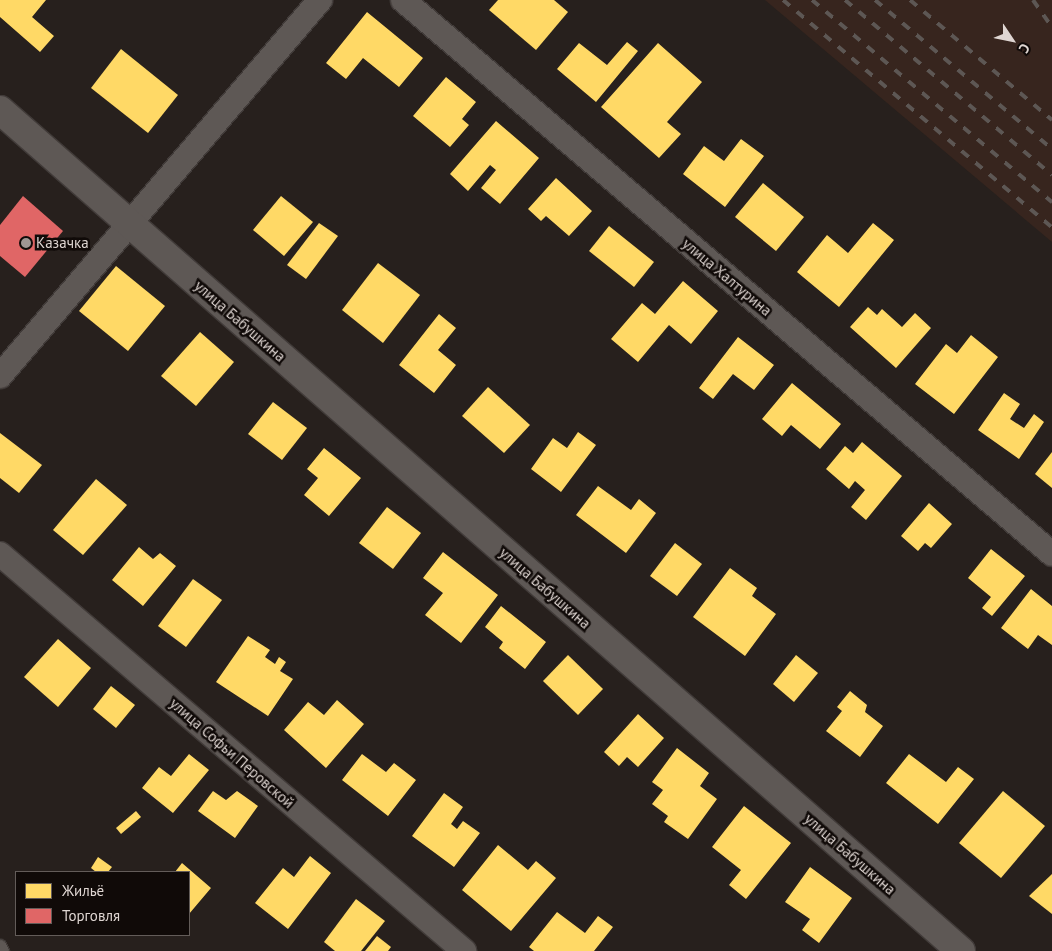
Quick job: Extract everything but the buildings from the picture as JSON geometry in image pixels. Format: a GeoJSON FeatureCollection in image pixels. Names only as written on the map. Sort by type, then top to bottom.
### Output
{"type":"FeatureCollection","features":[{"type":"Feature","properties":{"kind":"street"},"geometry":{"type":"LineString","coordinates":[[0,376],[320,0]]}},
{"type":"Feature","properties":{"kind":"street","name":"улица Халтурина"},"geometry":{"type":"LineString","coordinates":[[403,0],[1052,554]]}},
{"type":"Feature","properties":{"kind":"street","name":"улица Бабушкина"},"geometry":{"type":"LineString","coordinates":[[0,110],[961,951]]}},
{"type":"Feature","properties":{"kind":"street","name":"улица Софьи Перовской"},"geometry":{"type":"LineString","coordinates":[[0,554],[464,951]]}},
{"type":"Feature","properties":{"kind":"lane"},"geometry":{"type":"LineString","coordinates":[[0,944],[3,951]]}},
{"type":"Feature","properties":{"kind":"shaded area"},"geometry":{"type":"Polygon","coordinates":[[[765,0],[1052,0],[1052,242],[765,0]]]}},
{"type":"Feature","properties":{"kind":"railway"},"geometry":{"type":"LineString","coordinates":[[783,0],[1052,227]]}},
{"type":"Feature","properties":{"kind":"railway"},"geometry":{"type":"LineString","coordinates":[[812,0],[1052,202]]}},
{"type":"Feature","properties":{"kind":"railway"},"geometry":{"type":"LineString","coordinates":[[845,0],[1052,175]]}},
{"type":"Feature","properties":{"kind":"railway"},"geometry":{"type":"LineString","coordinates":[[875,0],[1052,149]]}},
{"type":"Feature","properties":{"kind":"railway"},"geometry":{"type":"LineString","coordinates":[[910,0],[1052,120]]}},
{"type":"Feature","properties":{"kind":"railway"},"geometry":{"type":"LineString","coordinates":[[1033,0],[1052,27]]}},
{"type":"Feature","properties":{"kind":"place","name":"Казачка"},"geometry":{"type":"Point","coordinates":[26,243]}}]}
